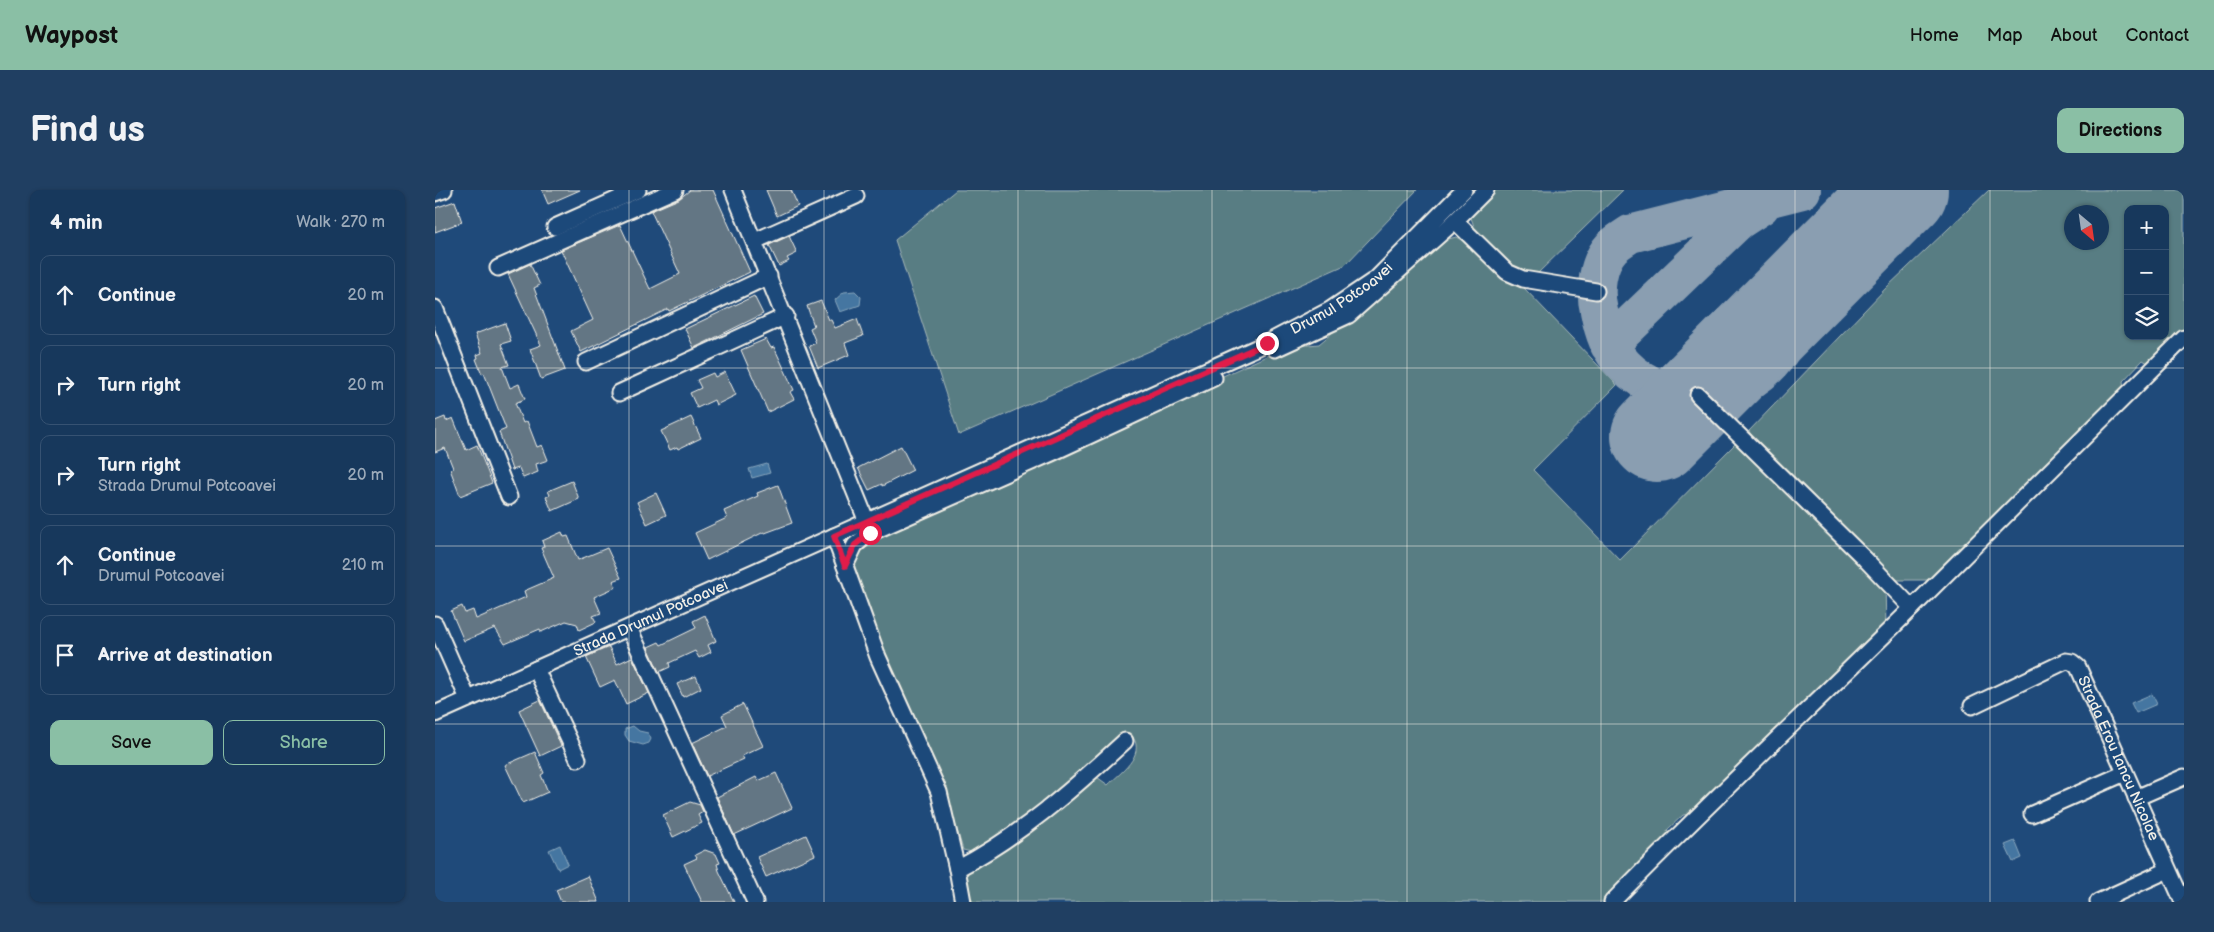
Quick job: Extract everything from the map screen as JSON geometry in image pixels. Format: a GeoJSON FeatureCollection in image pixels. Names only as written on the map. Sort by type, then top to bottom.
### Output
{"type":"FeatureCollection","features":[{"type":"Feature","properties":{"kind":"street"},"geometry":{"type":"LineString","coordinates":[[435,193],[444,190]]}},
{"type":"Feature","properties":{"kind":"street"},"geometry":{"type":"LineString","coordinates":[[555,226],[638,190]]}},
{"type":"Feature","properties":{"kind":"street"},"geometry":{"type":"LineString","coordinates":[[499,268],[675,190]]}},
{"type":"Feature","properties":{"kind":"street"},"geometry":{"type":"LineString","coordinates":[[733,190],[786,316],[867,522]]}},
{"type":"Feature","properties":{"kind":"street","name":"Drumul Potcoavei"},"geometry":{"type":"LineString","coordinates":[[867,522],[1267,343],[1330,310],[1376,279],[1464,190]]}},
{"type":"Feature","properties":{"kind":"street"},"geometry":{"type":"LineString","coordinates":[[845,566],[855,545],[870,533],[1052,453],[1349,316],[1455,221],[1486,190]]}},
{"type":"Feature","properties":{"kind":"street"},"geometry":{"type":"LineString","coordinates":[[755,241],[856,196]]}},
{"type":"Feature","properties":{"kind":"street"},"geometry":{"type":"LineString","coordinates":[[1455,221],[1507,272],[1523,279],[1596,290]]}},
{"type":"Feature","properties":{"kind":"street"},"geometry":{"type":"LineString","coordinates":[[586,362],[769,276]]}},
{"type":"Feature","properties":{"kind":"street"},"geometry":{"type":"LineString","coordinates":[[435,308],[509,497]]}},
{"type":"Feature","properties":{"kind":"street"},"geometry":{"type":"LineString","coordinates":[[619,393],[786,316]]}},
{"type":"Feature","properties":{"kind":"street"},"geometry":{"type":"LineString","coordinates":[[1611,902],[1690,821],[1814,706],[2184,338]]}},
{"type":"Feature","properties":{"kind":"street"},"geometry":{"type":"LineString","coordinates":[[1698,395],[1912,608]]}},
{"type":"Feature","properties":{"kind":"street","name":"Strada Drumul Potcoavei"},"geometry":{"type":"LineString","coordinates":[[435,714],[867,522]]}},
{"type":"Feature","properties":{"kind":"street"},"geometry":{"type":"LineString","coordinates":[[834,536],[878,657],[939,792],[963,902]]}},
{"type":"Feature","properties":{"kind":"street"},"geometry":{"type":"LineString","coordinates":[[435,624],[468,699]]}},
{"type":"Feature","properties":{"kind":"street"},"geometry":{"type":"LineString","coordinates":[[629,628],[755,902]]}},
{"type":"Feature","properties":{"kind":"street","name":"Strada Erou Iancu Nicolae"},"geometry":{"type":"LineString","coordinates":[[1972,706],[2066,661],[2072,662],[2078,667],[2136,798],[2175,876],[2183,902]]}},
{"type":"Feature","properties":{"kind":"street"},"geometry":{"type":"LineString","coordinates":[[536,669],[577,759]]}},
{"type":"Feature","properties":{"kind":"street"},"geometry":{"type":"LineString","coordinates":[[957,869],[984,855],[1043,814],[1125,741]]}},
{"type":"Feature","properties":{"kind":"street"},"geometry":{"type":"LineString","coordinates":[[2032,814],[2125,773]]}},
{"type":"Feature","properties":{"kind":"street"},"geometry":{"type":"LineString","coordinates":[[2136,798],[2184,777]]}},
{"type":"Feature","properties":{"kind":"street"},"geometry":{"type":"LineString","coordinates":[[2098,902],[2175,876]]}},
{"type":"Feature","properties":{"kind":"green space"},"geometry":{"type":"Polygon","coordinates":[[[956,190],[1417,190],[1345,265],[959,435],[895,240],[956,190]]]}},
{"type":"Feature","properties":{"kind":"green space"},"geometry":{"type":"Polygon","coordinates":[[[1492,190],[1623,190],[1537,274],[1515,272],[1475,229],[1471,218],[1479,203],[1492,190]]]}},
{"type":"Feature","properties":{"kind":"green space"},"geometry":{"type":"Polygon","coordinates":[[[1989,190],[2184,190],[2184,331],[2151,365],[2143,360],[2123,381],[2124,388],[1934,580],[1891,580],[1756,445],[1749,431],[1886,288],[1989,190]]]}},
{"type":"Feature","properties":{"kind":"green space"},"geometry":{"type":"Polygon","coordinates":[[[1456,237],[1483,254],[1524,288],[1617,385],[1533,470],[1620,560],[1735,444],[1750,449],[1885,585],[1886,626],[1691,814],[1683,815],[1667,830],[1669,837],[1607,902],[968,902],[965,878],[970,868],[1094,775],[1108,785],[1130,763],[1136,751],[1136,744],[1133,737],[1126,736],[1094,766],[976,853],[963,850],[947,796],[851,572],[864,546],[878,535],[1286,347],[1319,344],[1441,241],[1456,237]]]}},
{"type":"Feature","properties":{"kind":"water"},"geometry":{"type":"Polygon","coordinates":[[[855,291],[861,297],[860,305],[840,312],[835,300],[844,292],[855,291]]]}},
{"type":"Feature","properties":{"kind":"water"},"geometry":{"type":"Polygon","coordinates":[[[767,464],[770,473],[752,478],[749,469],[767,464]]]}},
{"type":"Feature","properties":{"kind":"water"},"geometry":{"type":"Polygon","coordinates":[[[2152,694],[2157,704],[2136,713],[2131,703],[2152,694]]]}},
{"type":"Feature","properties":{"kind":"water"},"geometry":{"type":"Polygon","coordinates":[[[633,726],[639,731],[648,733],[651,739],[649,743],[643,745],[629,741],[625,735],[625,729],[633,726]]]}},
{"type":"Feature","properties":{"kind":"water"},"geometry":{"type":"Polygon","coordinates":[[[2015,841],[2022,858],[2013,862],[2005,845],[2015,841]]]}},
{"type":"Feature","properties":{"kind":"water"},"geometry":{"type":"Polygon","coordinates":[[[560,845],[568,864],[558,869],[549,850],[560,845]]]}},
{"type":"Feature","properties":{"kind":"building"},"geometry":{"type":"Polygon","coordinates":[[[542,190],[580,190],[548,204],[542,190]]]}},
{"type":"Feature","properties":{"kind":"building"},"geometry":{"type":"Polygon","coordinates":[[[690,190],[713,190],[750,272],[669,311],[668,309],[581,352],[571,331],[593,320],[561,250],[620,225],[650,289],[680,274],[651,211],[679,199],[690,190]]]}},
{"type":"Feature","properties":{"kind":"building"},"geometry":{"type":"Polygon","coordinates":[[[766,190],[791,190],[798,206],[777,216],[766,190]]]}},
{"type":"Feature","properties":{"kind":"building"},"geometry":{"type":"Polygon","coordinates":[[[455,201],[462,222],[435,232],[435,208],[455,201]]]}},
{"type":"Feature","properties":{"kind":"building"},"geometry":{"type":"Polygon","coordinates":[[[789,236],[797,253],[787,258],[789,261],[779,266],[769,245],[789,236]]]}},
{"type":"Feature","properties":{"kind":"building"},"geometry":{"type":"Polygon","coordinates":[[[530,264],[540,285],[534,288],[565,370],[541,379],[530,349],[541,345],[508,274],[530,264]]]}},
{"type":"Feature","properties":{"kind":"building"},"geometry":{"type":"Polygon","coordinates":[[[754,296],[763,314],[694,348],[685,329],[754,296]]]}},
{"type":"Feature","properties":{"kind":"building"},"geometry":{"type":"Polygon","coordinates":[[[821,301],[829,320],[831,320],[835,328],[857,319],[863,336],[845,343],[849,355],[818,368],[809,346],[816,343],[810,328],[814,326],[807,306],[821,301]]]}},
{"type":"Feature","properties":{"kind":"building"},"geometry":{"type":"Polygon","coordinates":[[[505,323],[511,341],[501,344],[509,365],[502,367],[510,388],[519,384],[525,399],[515,403],[523,423],[527,421],[537,447],[542,445],[548,460],[536,464],[538,472],[523,478],[519,468],[512,470],[499,432],[506,429],[484,373],[482,374],[476,359],[478,358],[477,355],[482,353],[475,334],[505,323]]]}},
{"type":"Feature","properties":{"kind":"building"},"geometry":{"type":"Polygon","coordinates":[[[766,339],[771,348],[774,347],[794,390],[790,392],[794,399],[768,412],[741,350],[766,339]]]}},
{"type":"Feature","properties":{"kind":"building"},"geometry":{"type":"Polygon","coordinates":[[[725,372],[736,395],[716,405],[714,400],[697,408],[690,393],[701,388],[697,380],[713,373],[715,377],[725,372]]]}},
{"type":"Feature","properties":{"kind":"building"},"geometry":{"type":"Polygon","coordinates":[[[445,417],[446,421],[453,418],[466,450],[477,445],[492,483],[460,496],[450,469],[453,468],[445,448],[435,452],[435,421],[445,417]]]}},
{"type":"Feature","properties":{"kind":"building"},"geometry":{"type":"Polygon","coordinates":[[[691,417],[701,438],[678,449],[677,447],[670,450],[661,431],[691,417]]]}},
{"type":"Feature","properties":{"kind":"building"},"geometry":{"type":"Polygon","coordinates":[[[901,446],[913,470],[882,486],[882,484],[869,490],[858,468],[901,446]]]}},
{"type":"Feature","properties":{"kind":"building"},"geometry":{"type":"Polygon","coordinates":[[[572,481],[579,499],[552,511],[546,497],[550,495],[548,491],[572,481]]]}},
{"type":"Feature","properties":{"kind":"building"},"geometry":{"type":"Polygon","coordinates":[[[778,485],[792,523],[764,532],[707,560],[695,533],[727,518],[724,511],[758,496],[757,493],[778,485]]]}},
{"type":"Feature","properties":{"kind":"building"},"geometry":{"type":"Polygon","coordinates":[[[656,493],[666,515],[647,524],[637,502],[656,493]]]}},
{"type":"Feature","properties":{"kind":"building"},"geometry":{"type":"Polygon","coordinates":[[[562,532],[564,537],[568,536],[578,560],[607,548],[621,578],[613,581],[616,587],[594,597],[601,613],[593,616],[596,622],[579,630],[577,624],[566,621],[541,632],[540,629],[505,644],[495,628],[464,641],[451,611],[462,606],[465,613],[473,610],[476,619],[526,597],[524,591],[554,578],[541,548],[544,547],[542,541],[562,532]]]}},
{"type":"Feature","properties":{"kind":"building"},"geometry":{"type":"Polygon","coordinates":[[[705,615],[716,641],[708,645],[711,652],[699,658],[695,651],[669,663],[670,667],[659,672],[648,647],[659,642],[661,645],[696,628],[693,621],[705,615]]]}},
{"type":"Feature","properties":{"kind":"building"},"geometry":{"type":"Polygon","coordinates":[[[609,647],[617,664],[632,657],[649,693],[626,704],[615,680],[600,687],[586,657],[609,647]]]}},
{"type":"Feature","properties":{"kind":"building"},"geometry":{"type":"Polygon","coordinates":[[[696,676],[701,688],[683,697],[677,684],[696,676]]]}},
{"type":"Feature","properties":{"kind":"building"},"geometry":{"type":"Polygon","coordinates":[[[540,700],[561,746],[540,756],[519,710],[540,700]]]}},
{"type":"Feature","properties":{"kind":"building"},"geometry":{"type":"Polygon","coordinates":[[[743,704],[763,746],[742,756],[744,759],[707,776],[692,743],[727,726],[722,715],[743,704]]]}},
{"type":"Feature","properties":{"kind":"building"},"geometry":{"type":"Polygon","coordinates":[[[535,752],[544,773],[541,775],[548,792],[523,803],[505,765],[535,752]]]}},
{"type":"Feature","properties":{"kind":"building"},"geometry":{"type":"Polygon","coordinates":[[[776,773],[792,808],[734,835],[717,797],[756,777],[758,781],[776,773]]]}},
{"type":"Feature","properties":{"kind":"building"},"geometry":{"type":"Polygon","coordinates":[[[690,802],[700,805],[703,812],[698,815],[702,823],[673,837],[663,815],[690,802]]]}},
{"type":"Feature","properties":{"kind":"building"},"geometry":{"type":"Polygon","coordinates":[[[806,835],[815,855],[766,877],[757,857],[806,835]]]}},
{"type":"Feature","properties":{"kind":"building"},"geometry":{"type":"Polygon","coordinates":[[[705,850],[716,854],[720,863],[717,864],[719,871],[734,902],[702,902],[684,864],[697,858],[695,855],[705,850]]]}},
{"type":"Feature","properties":{"kind":"building"},"geometry":{"type":"Polygon","coordinates":[[[588,876],[599,902],[561,902],[556,890],[588,876]]]}},
{"type":"Feature","properties":{"kind":"taxiway"},"geometry":{"type":"LineString","coordinates":[[1800,292],[1796,316],[1788,338],[1780,352],[1765,369],[1747,382],[1727,391],[1683,394],[1661,389],[1641,379],[1624,365],[1614,353],[1607,340],[1601,319],[1597,286],[1600,269],[1607,254],[1614,245],[1630,234],[1802,190]]}},
{"type":"Feature","properties":{"kind":"taxiway"},"geometry":{"type":"LineString","coordinates":[[1609,345],[1738,221],[1761,206]]}},
{"type":"Feature","properties":{"kind":"runway"},"geometry":{"type":"LineString","coordinates":[[1657,436],[1902,190]]}},
{"type":"Feature","properties":{"kind":"route"},"geometry":{"type":"LineString","coordinates":[[870,533],[855,545],[845,566],[834,536],[1267,343]]}}]}
